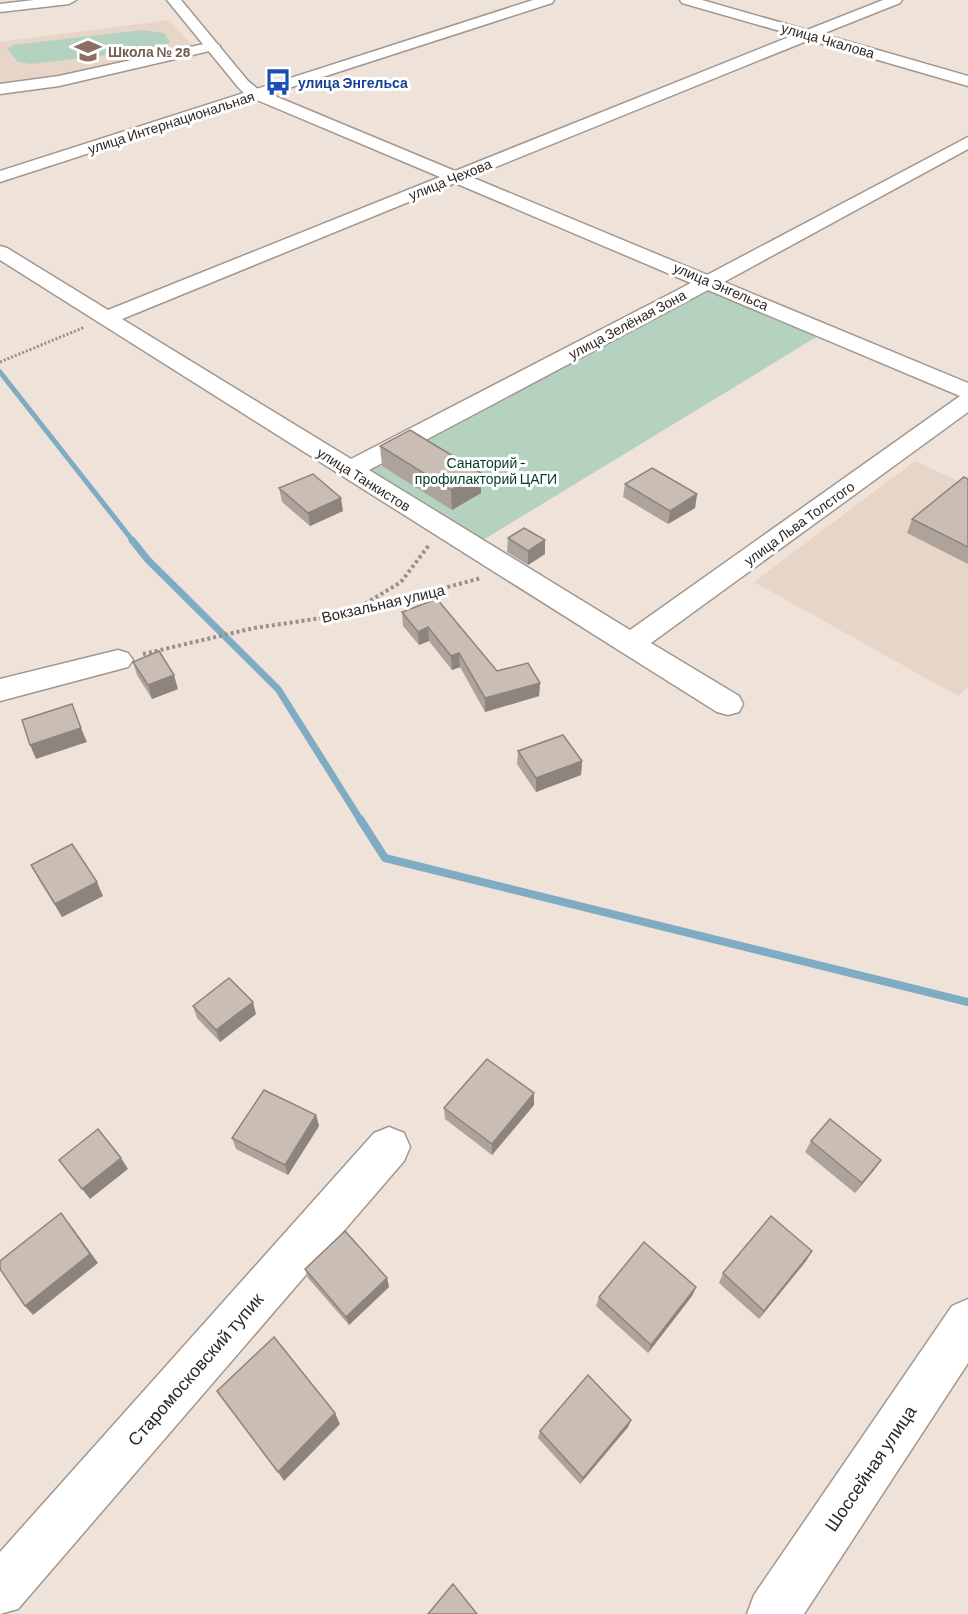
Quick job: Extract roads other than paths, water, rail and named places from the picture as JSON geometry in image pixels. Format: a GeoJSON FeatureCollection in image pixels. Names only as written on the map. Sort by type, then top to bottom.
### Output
{"type":"FeatureCollection","features":[{"type":"Feature","properties":{"kind":"street"},"geometry":{"type":"LineString","coordinates":[[0,8],[69,0]]}},
{"type":"Feature","properties":{"kind":"street","name":"улица Энгельса"},"geometry":{"type":"LineString","coordinates":[[174,0],[243,84],[256,94],[710,281],[968,391]]}},
{"type":"Feature","properties":{"kind":"street","name":"улица Интернациональная"},"geometry":{"type":"LineString","coordinates":[[0,177],[547,0]]}},
{"type":"Feature","properties":{"kind":"street","name":"улица Чкалова"},"geometry":{"type":"LineString","coordinates":[[687,0],[968,81]]}},
{"type":"Feature","properties":{"kind":"street","name":"улица Чехова"},"geometry":{"type":"LineString","coordinates":[[108,317],[895,0]]}},
{"type":"Feature","properties":{"kind":"street"},"geometry":{"type":"LineString","coordinates":[[0,89],[59,81],[213,46]]}},
{"type":"Feature","properties":{"kind":"street","name":"улица Зелёная Зона"},"geometry":{"type":"LineString","coordinates":[[349,470],[710,281],[968,142]]}},
{"type":"Feature","properties":{"kind":"street","name":"улица Танкистов"},"geometry":{"type":"LineString","coordinates":[[0,252],[108,317],[349,470],[728,705]]}},
{"type":"Feature","properties":{"kind":"street","name":"улица Льва Толстого"},"geometry":{"type":"LineString","coordinates":[[630,644],[968,401]]}},
{"type":"Feature","properties":{"kind":"street"},"geometry":{"type":"LineString","coordinates":[[414,436],[436,449]]}},
{"type":"Feature","properties":{"kind":"street"},"geometry":{"type":"LineString","coordinates":[[0,690],[118,660]]}},
{"type":"Feature","properties":{"kind":"street","name":"Старомосковский тупик"},"geometry":{"type":"LineString","coordinates":[[0,1591],[389,1147]]}},
{"type":"Feature","properties":{"kind":"street","name":"Шоссейная улица"},"geometry":{"type":"LineString","coordinates":[[773,1614],[967,1328]]}},
{"type":"Feature","properties":{"kind":"waterway"},"geometry":{"type":"LineString","coordinates":[[0,372],[133,541]]}},
{"type":"Feature","properties":{"kind":"waterway"},"geometry":{"type":"LineString","coordinates":[[132,540],[148,560],[278,689],[361,821]]}},
{"type":"Feature","properties":{"kind":"waterway"},"geometry":{"type":"LineString","coordinates":[[360,819],[385,858],[968,1002]]}},
{"type":"Feature","properties":{"kind":"place","name":"Школа № 28"},"geometry":{"type":"Point","coordinates":[88,51]}},
{"type":"Feature","properties":{"kind":"place","name":"улица Энгельса"},"geometry":{"type":"Point","coordinates":[278,82]}},
{"type":"Feature","properties":{"kind":"park label","name":"Санаторий - профилакторий ЦАГИ"},"geometry":{"type":"Point","coordinates":[486,470]}}]}
